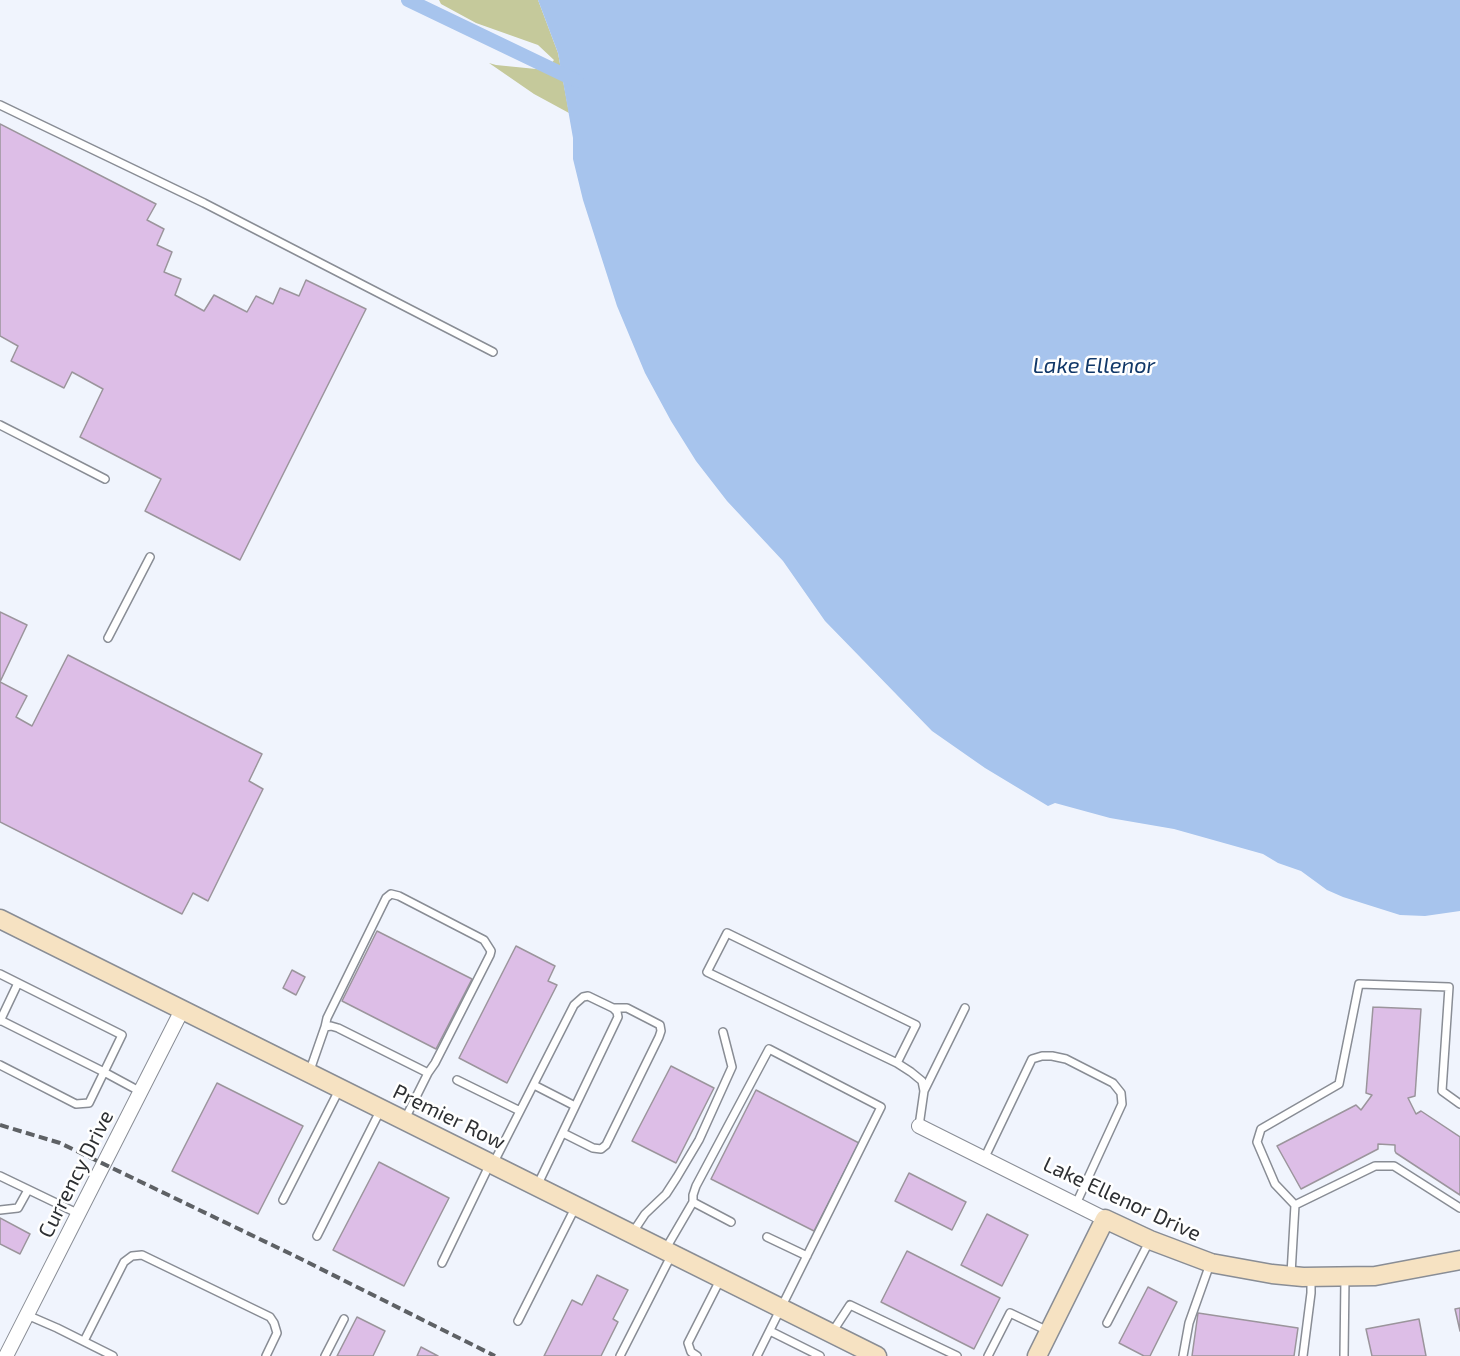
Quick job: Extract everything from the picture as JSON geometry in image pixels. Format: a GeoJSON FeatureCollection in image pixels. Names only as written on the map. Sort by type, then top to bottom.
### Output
{"type":"FeatureCollection","features":[{"type":"Feature","properties":{"kind":"street","name":"Premier Row"},"geometry":{"type":"LineString","coordinates":[[0,919],[877,1356]]}},
{"type":"Feature","properties":{"kind":"street","name":"Currency Drive"},"geometry":{"type":"LineString","coordinates":[[6,1356],[182,1010]]}},
{"type":"Feature","properties":{"kind":"street","name":"Lake Ellenor Drive"},"geometry":{"type":"LineString","coordinates":[[919,1126],[1105,1219],[1150,1240],[1211,1263],[1291,1276],[1345,1278],[1375,1276],[1460,1260]]}},
{"type":"Feature","properties":{"kind":"street"},"geometry":{"type":"LineString","coordinates":[[1038,1356],[1105,1219]]}},
{"type":"Feature","properties":{"kind":"lane"},"geometry":{"type":"LineString","coordinates":[[0,105],[204,203],[493,352]]}},
{"type":"Feature","properties":{"kind":"lane"},"geometry":{"type":"LineString","coordinates":[[0,425],[105,479]]}},
{"type":"Feature","properties":{"kind":"lane"},"geometry":{"type":"LineString","coordinates":[[108,638],[150,557]]}},
{"type":"Feature","properties":{"kind":"lane"},"geometry":{"type":"LineString","coordinates":[[309,1073],[327,1018],[386,898],[391,894],[399,896],[484,940],[491,951],[404,1120]]}},
{"type":"Feature","properties":{"kind":"lane"},"geometry":{"type":"LineString","coordinates":[[897,1064],[916,1025],[727,933],[707,972],[897,1064],[922,1081],[924,1091]]}},
{"type":"Feature","properties":{"kind":"lane"},"geometry":{"type":"LineString","coordinates":[[0,974],[122,1035],[89,1103],[76,1104],[0,1065]]}},
{"type":"Feature","properties":{"kind":"lane"},"geometry":{"type":"LineString","coordinates":[[18,983],[0,1021],[141,1092]]}},
{"type":"Feature","properties":{"kind":"lane"},"geometry":{"type":"LineString","coordinates":[[1291,1276],[1295,1205],[1275,1184],[1257,1142],[1261,1129],[1340,1084],[1359,984],[1449,987],[1442,1091],[1460,1104]]}},
{"type":"Feature","properties":{"kind":"lane"},"geometry":{"type":"LineString","coordinates":[[442,1263],[487,1170],[493,1164],[574,1005],[583,997],[588,996],[614,1008],[627,1008],[660,1025],[659,1038],[606,1145],[601,1149],[593,1148],[563,1133]]}},
{"type":"Feature","properties":{"kind":"lane"},"geometry":{"type":"LineString","coordinates":[[537,1186],[616,1023],[618,1017],[614,1008]]}},
{"type":"Feature","properties":{"kind":"lane"},"geometry":{"type":"LineString","coordinates":[[919,1126],[924,1091],[965,1008]]}},
{"type":"Feature","properties":{"kind":"lane"},"geometry":{"type":"LineString","coordinates":[[325,1027],[338,1028],[428,1073]]}},
{"type":"Feature","properties":{"kind":"lane"},"geometry":{"type":"LineString","coordinates":[[632,1234],[645,1214],[666,1194],[699,1140],[732,1067],[723,1032]]}},
{"type":"Feature","properties":{"kind":"lane"},"geometry":{"type":"LineString","coordinates":[[620,1356],[693,1202],[696,1186],[769,1049],[881,1107],[757,1356]]}},
{"type":"Feature","properties":{"kind":"lane"},"geometry":{"type":"LineString","coordinates":[[984,1159],[1032,1059],[1042,1056],[1066,1059],[1113,1083],[1121,1093],[1122,1104],[1076,1204]]}},
{"type":"Feature","properties":{"kind":"lane"},"geometry":{"type":"LineString","coordinates":[[457,1080],[520,1111]]}},
{"type":"Feature","properties":{"kind":"lane"},"geometry":{"type":"LineString","coordinates":[[534,1085],[575,1106]]}},
{"type":"Feature","properties":{"kind":"lane"},"geometry":{"type":"LineString","coordinates":[[283,1200],[340,1088]]}},
{"type":"Feature","properties":{"kind":"lane"},"geometry":{"type":"LineString","coordinates":[[317,1236],[381,1108]]}},
{"type":"Feature","properties":{"kind":"lane"},"geometry":{"type":"LineString","coordinates":[[1295,1205],[1375,1166],[1394,1166],[1460,1208]]}},
{"type":"Feature","properties":{"kind":"lane"},"geometry":{"type":"LineString","coordinates":[[0,1176],[79,1214]]}},
{"type":"Feature","properties":{"kind":"lane"},"geometry":{"type":"LineString","coordinates":[[0,1210],[18,1208],[28,1190]]}},
{"type":"Feature","properties":{"kind":"lane"},"geometry":{"type":"LineString","coordinates":[[693,1202],[731,1222]]}},
{"type":"Feature","properties":{"kind":"lane"},"geometry":{"type":"LineString","coordinates":[[518,1321],[576,1205]]}},
{"type":"Feature","properties":{"kind":"lane"},"geometry":{"type":"LineString","coordinates":[[767,1238],[807,1256]]}},
{"type":"Feature","properties":{"kind":"lane"},"geometry":{"type":"LineString","coordinates":[[1107,1323],[1150,1240]]}},
{"type":"Feature","properties":{"kind":"lane"},"geometry":{"type":"LineString","coordinates":[[84,1341],[124,1263],[132,1256],[142,1255],[270,1317],[277,1333],[266,1356]]}},
{"type":"Feature","properties":{"kind":"lane"},"geometry":{"type":"LineString","coordinates":[[1183,1356],[1189,1323],[1211,1263]]}},
{"type":"Feature","properties":{"kind":"lane"},"geometry":{"type":"LineString","coordinates":[[697,1356],[691,1352],[688,1343],[721,1278]]}},
{"type":"Feature","properties":{"kind":"lane"},"geometry":{"type":"LineString","coordinates":[[1303,1356],[1311,1278]]}},
{"type":"Feature","properties":{"kind":"lane"},"geometry":{"type":"LineString","coordinates":[[1344,1356],[1345,1278]]}},
{"type":"Feature","properties":{"kind":"lane"},"geometry":{"type":"LineString","coordinates":[[832,1334],[850,1305],[957,1356]]}},
{"type":"Feature","properties":{"kind":"lane"},"geometry":{"type":"LineString","coordinates":[[988,1356],[1010,1313],[1049,1332]]}},
{"type":"Feature","properties":{"kind":"lane"},"geometry":{"type":"LineString","coordinates":[[27,1315],[113,1356]]}},
{"type":"Feature","properties":{"kind":"lane"},"geometry":{"type":"LineString","coordinates":[[325,1356],[344,1319]]}},
{"type":"Feature","properties":{"kind":"lane"},"geometry":{"type":"LineString","coordinates":[[770,1331],[820,1356]]}},
{"type":"Feature","properties":{"kind":"green space"},"geometry":{"type":"Polygon","coordinates":[[[439,0],[538,0],[558,53],[569,113],[534,94],[489,63],[546,70],[554,60],[538,45],[476,23],[441,4],[439,0]]]}},
{"type":"Feature","properties":{"kind":"water","name":"Lake Ellenor"},"geometry":{"type":"Polygon","coordinates":[[[538,0],[1460,0],[1460,911],[1425,916],[1400,915],[1327,890],[1301,871],[1278,863],[1263,854],[1174,829],[1110,818],[1055,803],[1048,806],[985,768],[932,731],[825,621],[783,561],[727,501],[696,461],[645,373],[617,306],[583,200],[573,159],[573,138],[558,53],[538,0]]]}},
{"type":"Feature","properties":{"kind":"building"},"geometry":{"type":"Polygon","coordinates":[[[0,124],[156,204],[147,220],[164,229],[157,245],[172,252],[164,272],[181,279],[175,295],[204,311],[214,295],[247,312],[256,296],[273,304],[280,288],[299,296],[306,280],[366,309],[240,560],[145,511],[161,479],[80,437],[103,389],[72,372],[64,388],[11,361],[18,346],[0,336],[0,124]]]}},
{"type":"Feature","properties":{"kind":"building"},"geometry":{"type":"Polygon","coordinates":[[[0,612],[27,625],[0,682],[0,612]]]}},
{"type":"Feature","properties":{"kind":"building"},"geometry":{"type":"Polygon","coordinates":[[[68,655],[262,754],[249,781],[263,789],[208,901],[193,893],[182,914],[0,822],[0,682],[27,696],[16,717],[32,726],[68,655]]]}},
{"type":"Feature","properties":{"kind":"building"},"geometry":{"type":"Polygon","coordinates":[[[377,931],[472,979],[436,1049],[342,1001],[377,931]]]}},
{"type":"Feature","properties":{"kind":"building"},"geometry":{"type":"Polygon","coordinates":[[[516,946],[555,966],[548,981],[557,985],[507,1083],[459,1058],[516,946]]]}},
{"type":"Feature","properties":{"kind":"building"},"geometry":{"type":"Polygon","coordinates":[[[292,970],[305,977],[296,995],[283,988],[292,970]]]}},
{"type":"Feature","properties":{"kind":"building"},"geometry":{"type":"Polygon","coordinates":[[[1373,1007],[1421,1009],[1415,1096],[1408,1098],[1416,1114],[1421,1111],[1460,1137],[1460,1195],[1396,1153],[1395,1145],[1378,1144],[1378,1149],[1301,1189],[1277,1146],[1356,1105],[1361,1110],[1372,1095],[1366,1093],[1373,1007]]]}},
{"type":"Feature","properties":{"kind":"building"},"geometry":{"type":"Polygon","coordinates":[[[671,1066],[714,1088],[676,1163],[632,1141],[671,1066]]]}},
{"type":"Feature","properties":{"kind":"building"},"geometry":{"type":"Polygon","coordinates":[[[217,1083],[303,1126],[258,1214],[172,1171],[217,1083]]]}},
{"type":"Feature","properties":{"kind":"building"},"geometry":{"type":"Polygon","coordinates":[[[756,1090],[859,1143],[814,1231],[711,1179],[756,1090]]]}},
{"type":"Feature","properties":{"kind":"building"},"geometry":{"type":"Polygon","coordinates":[[[379,1162],[449,1198],[404,1286],[333,1250],[379,1162]]]}},
{"type":"Feature","properties":{"kind":"building"},"geometry":{"type":"Polygon","coordinates":[[[909,1173],[966,1202],[952,1230],[895,1201],[909,1173]]]}},
{"type":"Feature","properties":{"kind":"building"},"geometry":{"type":"Polygon","coordinates":[[[987,1214],[1028,1235],[1002,1286],[961,1265],[987,1214]]]}},
{"type":"Feature","properties":{"kind":"building"},"geometry":{"type":"Polygon","coordinates":[[[0,1218],[30,1234],[20,1254],[0,1244],[0,1218]]]}},
{"type":"Feature","properties":{"kind":"building"},"geometry":{"type":"Polygon","coordinates":[[[907,1251],[1000,1298],[974,1349],[881,1302],[907,1251]]]}},
{"type":"Feature","properties":{"kind":"building"},"geometry":{"type":"Polygon","coordinates":[[[597,1275],[628,1290],[613,1319],[618,1322],[601,1356],[544,1356],[572,1300],[582,1305],[597,1275]]]}},
{"type":"Feature","properties":{"kind":"building"},"geometry":{"type":"Polygon","coordinates":[[[1148,1287],[1177,1302],[1150,1356],[1144,1356],[1119,1343],[1148,1287]]]}},
{"type":"Feature","properties":{"kind":"building"},"geometry":{"type":"Polygon","coordinates":[[[1460,1308],[1460,1331],[1455,1309],[1460,1308]]]}},
{"type":"Feature","properties":{"kind":"building"},"geometry":{"type":"Polygon","coordinates":[[[1198,1313],[1298,1328],[1294,1356],[1192,1356],[1198,1313]]]}},
{"type":"Feature","properties":{"kind":"building"},"geometry":{"type":"Polygon","coordinates":[[[357,1317],[385,1331],[373,1356],[337,1356],[357,1317]]]}},
{"type":"Feature","properties":{"kind":"building"},"geometry":{"type":"Polygon","coordinates":[[[1419,1319],[1426,1356],[1372,1356],[1366,1329],[1419,1319]]]}},
{"type":"Feature","properties":{"kind":"building"},"geometry":{"type":"Polygon","coordinates":[[[421,1347],[438,1356],[417,1356],[421,1347]]]}},
{"type":"Feature","properties":{"kind":"waterway"},"geometry":{"type":"LineString","coordinates":[[408,0],[577,81]]}},
{"type":"Feature","properties":{"kind":"railway"},"geometry":{"type":"LineString","coordinates":[[0,1125],[60,1143],[295,1256],[495,1356]]}}]}
